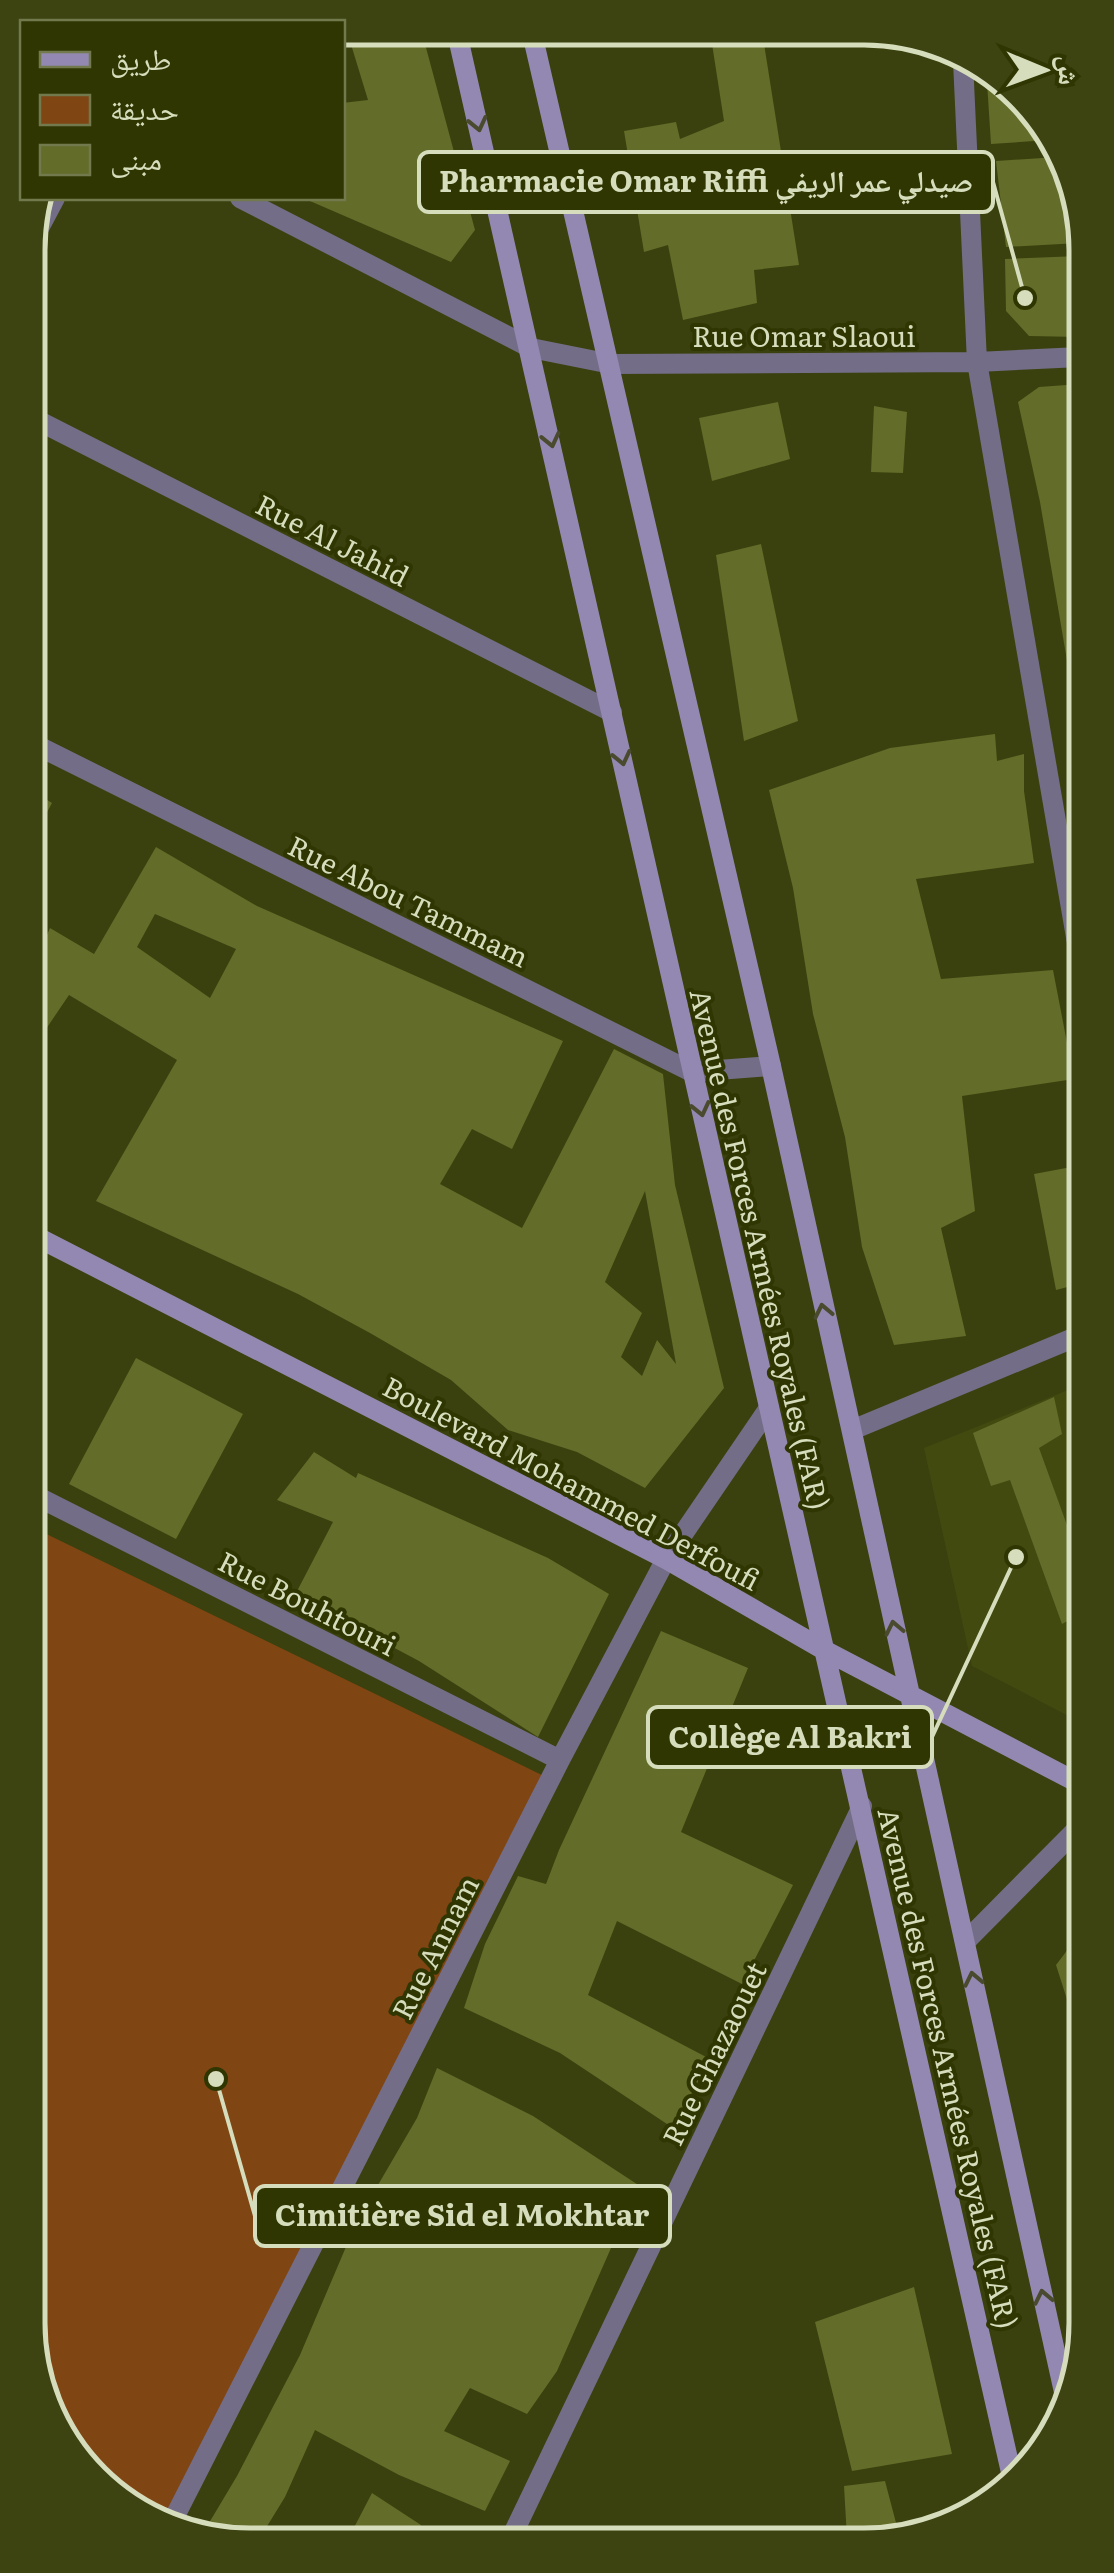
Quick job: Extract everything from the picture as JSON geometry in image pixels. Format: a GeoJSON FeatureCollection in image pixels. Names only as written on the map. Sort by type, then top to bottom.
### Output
{"type":"FeatureCollection","features":[{"type":"Feature","properties":{"kind":"main road","name":"Avenue des Forces Armées Royales (FAR)"},"geometry":{"type":"LineString","coordinates":[[460,45],[1010,2467]]}},
{"type":"Feature","properties":{"kind":"main road","name":"Avenue des Forces Armées Royales (FAR)"},"geometry":{"type":"LineString","coordinates":[[536,45],[771,1066],[1061,2379]]}},
{"type":"Feature","properties":{"kind":"main road","name":"Boulevard Mohammed Derfoufi"},"geometry":{"type":"LineString","coordinates":[[45,1241],[666,1559],[826,1651],[1069,1778]]}},
{"type":"Feature","properties":{"kind":"street"},"geometry":{"type":"LineString","coordinates":[[963,70],[977,362],[1069,896]]}},
{"type":"Feature","properties":{"kind":"street","name":"Rue Omar Slaoui"},"geometry":{"type":"LineString","coordinates":[[244,200],[531,348],[611,364],[977,362],[1069,358]]}},
{"type":"Feature","properties":{"kind":"street","name":"Rue Al Jahid"},"geometry":{"type":"LineString","coordinates":[[45,425],[612,712]]}},
{"type":"Feature","properties":{"kind":"street","name":"Rue Abou Tammam"},"geometry":{"type":"LineString","coordinates":[[45,749],[692,1072]]}},
{"type":"Feature","properties":{"kind":"street"},"geometry":{"type":"LineString","coordinates":[[692,1072],[771,1066]]}},
{"type":"Feature","properties":{"kind":"street"},"geometry":{"type":"LineString","coordinates":[[852,1430],[1069,1340]]}},
{"type":"Feature","properties":{"kind":"street","name":"Rue Annam"},"geometry":{"type":"LineString","coordinates":[[176,2514],[666,1559],[769,1408]]}},
{"type":"Feature","properties":{"kind":"street","name":"Rue Bouhtouri"},"geometry":{"type":"LineString","coordinates":[[45,1501],[560,1760]]}},
{"type":"Feature","properties":{"kind":"street","name":"Rue Ghazaouet"},"geometry":{"type":"LineString","coordinates":[[516,2528],[862,1806]]}},
{"type":"Feature","properties":{"kind":"street"},"geometry":{"type":"LineString","coordinates":[[965,1942],[1069,1837]]}},
{"type":"Feature","properties":{"kind":"shaded area"},"geometry":{"type":"Polygon","coordinates":[[[1069,1390],[1069,1716],[972,1666],[924,1448],[1069,1390]]]}},
{"type":"Feature","properties":{"kind":"green space"},"geometry":{"type":"Polygon","coordinates":[[[45,1533],[548,1778],[181,2516],[159,2507],[115,2477],[87,2448],[61,2402],[47,2350],[45,1533]]]}},
{"type":"Feature","properties":{"kind":"building"},"geometry":{"type":"Polygon","coordinates":[[[351,45],[425,45],[475,230],[451,262],[308,200],[345,200],[345,103],[368,100],[351,45]]]}},
{"type":"Feature","properties":{"kind":"building"},"geometry":{"type":"Polygon","coordinates":[[[712,45],[764,45],[799,265],[754,270],[757,303],[683,320],[668,245],[644,252],[624,131],[676,122],[680,139],[724,121],[712,45]]]}},
{"type":"Feature","properties":{"kind":"building"},"geometry":{"type":"Polygon","coordinates":[[[987,86],[994,92],[994,120],[1022,120],[1038,141],[991,144],[987,86]]]}},
{"type":"Feature","properties":{"kind":"building"},"geometry":{"type":"Polygon","coordinates":[[[1047,158],[1062,197],[1069,244],[1006,247],[996,161],[1047,158]]]}},
{"type":"Feature","properties":{"kind":"building"},"geometry":{"type":"Polygon","coordinates":[[[1069,256],[1069,337],[1029,336],[1006,311],[1005,259],[1069,256]]]}},
{"type":"Feature","properties":{"kind":"building"},"geometry":{"type":"Polygon","coordinates":[[[1069,385],[1069,672],[1040,502],[1018,402],[1039,387],[1069,385]]]}},
{"type":"Feature","properties":{"kind":"building"},"geometry":{"type":"Polygon","coordinates":[[[778,402],[790,459],[712,481],[699,418],[778,402]]]}},
{"type":"Feature","properties":{"kind":"building"},"geometry":{"type":"Polygon","coordinates":[[[874,406],[907,412],[903,473],[871,472],[874,406]]]}},
{"type":"Feature","properties":{"kind":"building"},"geometry":{"type":"Polygon","coordinates":[[[761,544],[798,721],[744,741],[716,555],[761,544]]]}},
{"type":"Feature","properties":{"kind":"building"},"geometry":{"type":"Polygon","coordinates":[[[995,734],[997,761],[1024,754],[1024,791],[1034,863],[916,879],[941,979],[1053,970],[1069,1053],[1069,1080],[962,1096],[975,1211],[941,1228],[966,1336],[894,1345],[862,1247],[845,1137],[813,1014],[793,888],[769,790],[890,748],[995,734]]]}},
{"type":"Feature","properties":{"kind":"building"},"geometry":{"type":"Polygon","coordinates":[[[156,847],[257,906],[563,1041],[512,1149],[472,1129],[440,1184],[522,1228],[614,1049],[663,1074],[675,1185],[724,1388],[645,1488],[577,1452],[508,1430],[451,1380],[370,1333],[298,1294],[96,1201],[177,1060],[69,995],[45,1028],[45,940],[50,928],[94,954],[156,847]],[[155,914],[137,947],[210,998],[236,949],[155,914]],[[645,1191],[605,1282],[642,1313],[621,1357],[642,1376],[657,1340],[676,1364],[645,1191]]]}},
{"type":"Feature","properties":{"kind":"building"},"geometry":{"type":"Polygon","coordinates":[[[1069,1167],[1069,1287],[1056,1290],[1034,1174],[1069,1167]]]}},
{"type":"Feature","properties":{"kind":"building"},"geometry":{"type":"Polygon","coordinates":[[[136,1358],[243,1414],[176,1539],[69,1484],[136,1358]]]}},
{"type":"Feature","properties":{"kind":"building"},"geometry":{"type":"Polygon","coordinates":[[[1054,1397],[1062,1434],[1039,1448],[1069,1531],[1069,1620],[1062,1624],[1010,1480],[991,1486],[973,1433],[1054,1397]]]}},
{"type":"Feature","properties":{"kind":"building"},"geometry":{"type":"Polygon","coordinates":[[[314,1452],[356,1478],[358,1473],[548,1558],[609,1594],[538,1737],[419,1661],[295,1595],[333,1522],[277,1500],[314,1452]]]}},
{"type":"Feature","properties":{"kind":"building"},"geometry":{"type":"Polygon","coordinates":[[[661,1631],[748,1668],[681,1832],[793,1885],[742,1984],[617,1921],[588,1995],[710,2059],[673,2128],[560,2053],[464,2008],[485,1944],[518,1876],[546,1884],[661,1631]]]}},
{"type":"Feature","properties":{"kind":"building"},"geometry":{"type":"Polygon","coordinates":[[[1069,1948],[1069,2006],[1056,1965],[1069,1948]]]}},
{"type":"Feature","properties":{"kind":"building"},"geometry":{"type":"Polygon","coordinates":[[[437,2068],[533,2116],[646,2190],[611,2248],[557,2371],[527,2414],[470,2388],[444,2431],[510,2461],[485,2511],[399,2475],[315,2430],[285,2497],[266,2528],[209,2524],[300,2355],[357,2221],[417,2118],[437,2068]]]}},
{"type":"Feature","properties":{"kind":"building"},"geometry":{"type":"Polygon","coordinates":[[[914,2287],[952,2454],[852,2471],[815,2322],[914,2287]]]}},
{"type":"Feature","properties":{"kind":"building"},"geometry":{"type":"Polygon","coordinates":[[[885,2481],[897,2525],[846,2528],[844,2486],[885,2481]]]}},
{"type":"Feature","properties":{"kind":"building"},"geometry":{"type":"Polygon","coordinates":[[[372,2493],[421,2525],[419,2528],[354,2528],[372,2493]]]}},
{"type":"Feature","properties":{"kind":"place","name":"Pharmacie Omar Riffi صيدلي عمر الريفي"},"geometry":{"type":"Point","coordinates":[1025,298]}},
{"type":"Feature","properties":{"kind":"place","name":"Collège Al Bakri"},"geometry":{"type":"Point","coordinates":[1016,1557]}},
{"type":"Feature","properties":{"kind":"place","name":"Cimitière Sid el Mokhtar"},"geometry":{"type":"Point","coordinates":[216,2079]}}]}
